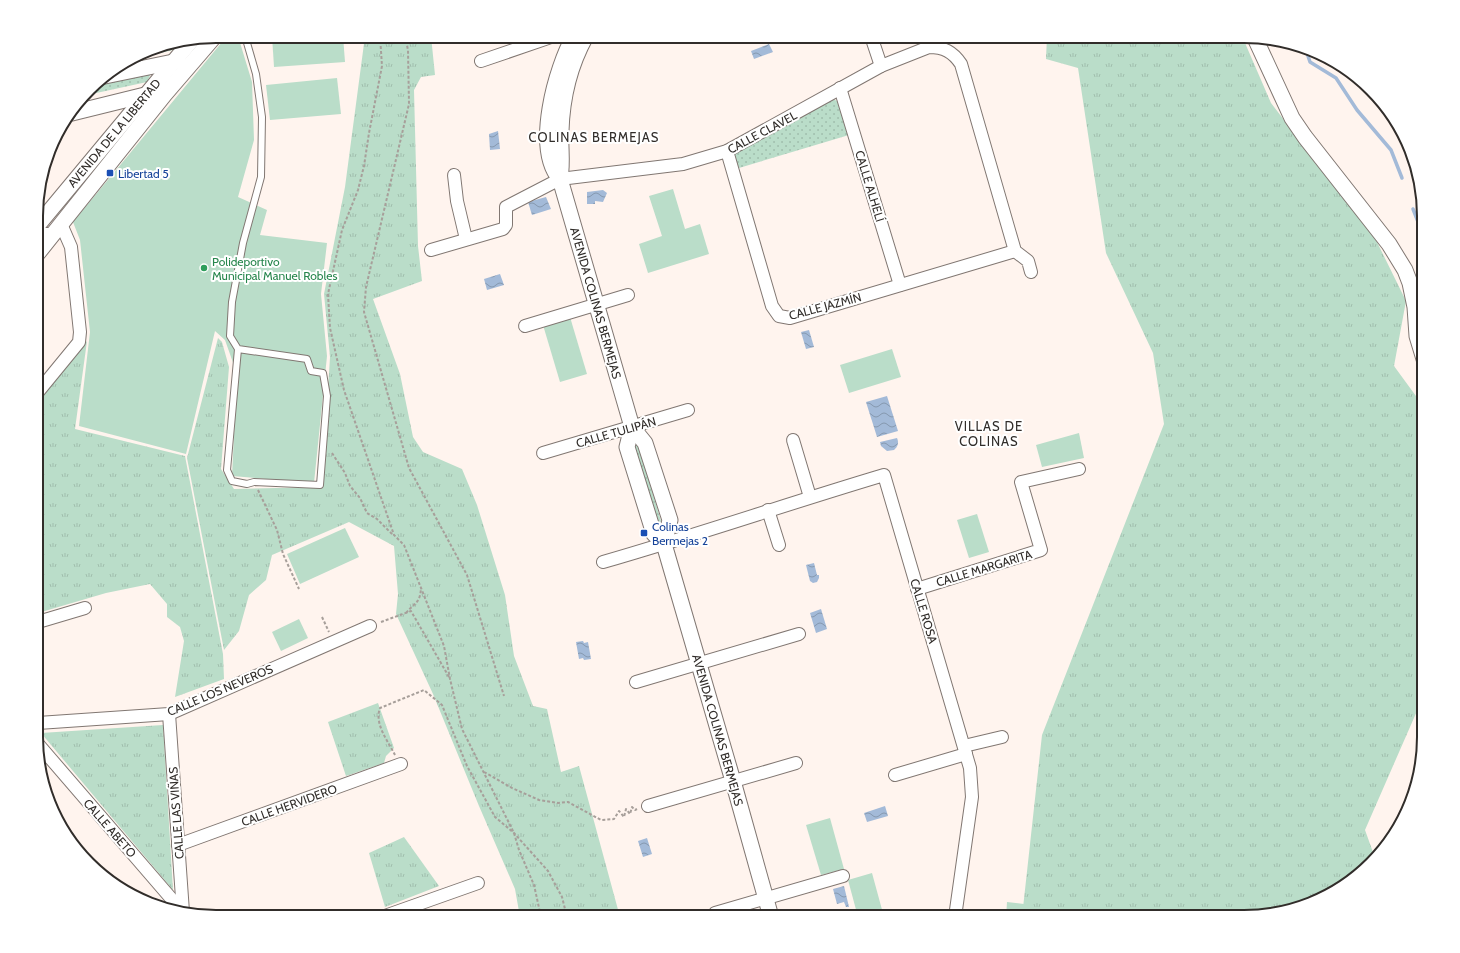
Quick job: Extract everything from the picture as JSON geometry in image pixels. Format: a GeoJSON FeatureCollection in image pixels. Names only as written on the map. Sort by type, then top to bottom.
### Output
{"type":"FeatureCollection","features":[{"type":"Feature","properties":{"kind":"street","name":"AVENIDA DE LA LIBERTAD"},"geometry":{"type":"LineString","coordinates":[[43,247],[165,94],[209,43]]}},
{"type":"Feature","properties":{"kind":"street"},"geometry":{"type":"LineString","coordinates":[[481,61],[534,43]]}},
{"type":"Feature","properties":{"kind":"street","name":"AVENIDA COLINAS BERMEJAS"},"geometry":{"type":"LineString","coordinates":[[571,43],[559,69],[548,114],[550,150],[556,174],[560,179],[632,427],[645,443],[670,520],[664,544],[769,910]]}},
{"type":"Feature","properties":{"kind":"street","name":"AVENIDA COLINAS BERMEJAS"},"geometry":{"type":"LineString","coordinates":[[560,179],[562,166],[560,140],[563,102],[567,83],[583,43]]}},
{"type":"Feature","properties":{"kind":"street"},"geometry":{"type":"LineString","coordinates":[[873,43],[881,66]]}},
{"type":"Feature","properties":{"kind":"street","name":"CALLE CLAVEL"},"geometry":{"type":"LineString","coordinates":[[560,179],[683,164],[727,151],[881,66],[930,47],[934,43]]}},
{"type":"Feature","properties":{"kind":"street","name":"CALLE CLAVEL"},"geometry":{"type":"LineString","coordinates":[[938,43],[956,57],[961,64],[1015,251],[1028,261],[1031,272]]}},
{"type":"Feature","properties":{"kind":"street"},"geometry":{"type":"LineString","coordinates":[[1257,43],[1292,118],[1304,137],[1389,244],[1405,270],[1410,283],[1415,307],[1417,336]]}},
{"type":"Feature","properties":{"kind":"street","name":"AVENIDA DE LA LIBERTAD"},"geometry":{"type":"LineString","coordinates":[[43,219],[187,45]]}},
{"type":"Feature","properties":{"kind":"street"},"geometry":{"type":"LineString","coordinates":[[119,73],[174,61],[193,62]]}},
{"type":"Feature","properties":{"kind":"street","name":"CALLE ALHELÍ"},"geometry":{"type":"LineString","coordinates":[[840,88],[900,285]]}},
{"type":"Feature","properties":{"kind":"street"},"geometry":{"type":"LineString","coordinates":[[79,111],[147,94],[165,94]]}},
{"type":"Feature","properties":{"kind":"street","name":"CALLE JAZMÍN"},"geometry":{"type":"LineString","coordinates":[[727,151],[772,306],[779,316],[790,318],[1015,251]]}},
{"type":"Feature","properties":{"kind":"street"},"geometry":{"type":"LineString","coordinates":[[454,175],[457,201],[466,239]]}},
{"type":"Feature","properties":{"kind":"street"},"geometry":{"type":"LineString","coordinates":[[431,250],[503,229],[506,225],[506,207],[560,179]]}},
{"type":"Feature","properties":{"kind":"street"},"geometry":{"type":"LineString","coordinates":[[43,233],[58,229],[72,247],[80,332],[79,342],[43,386]]}},
{"type":"Feature","properties":{"kind":"street"},"geometry":{"type":"LineString","coordinates":[[525,326],[628,295]]}},
{"type":"Feature","properties":{"kind":"street","name":"CALLE TULIPÁN"},"geometry":{"type":"LineString","coordinates":[[543,453],[688,410]]}},
{"type":"Feature","properties":{"kind":"street"},"geometry":{"type":"LineString","coordinates":[[603,562],[810,497],[793,440]]}},
{"type":"Feature","properties":{"kind":"street","name":"CALLE MARGARITA"},"geometry":{"type":"LineString","coordinates":[[917,589],[1041,550],[1021,482],[1079,469]]}},
{"type":"Feature","properties":{"kind":"street","name":"CALLE ROSA"},"geometry":{"type":"LineString","coordinates":[[810,497],[884,475],[970,768],[972,797],[956,910]]}},
{"type":"Feature","properties":{"kind":"street"},"geometry":{"type":"LineString","coordinates":[[768,510],[779,545]]}},
{"type":"Feature","properties":{"kind":"street"},"geometry":{"type":"LineString","coordinates":[[43,621],[85,608]]}},
{"type":"Feature","properties":{"kind":"street","name":"CALLE LOS NEVEROS"},"geometry":{"type":"LineString","coordinates":[[43,723],[169,714],[370,626]]}},
{"type":"Feature","properties":{"kind":"street"},"geometry":{"type":"LineString","coordinates":[[636,682],[798,634]]}},
{"type":"Feature","properties":{"kind":"street","name":"CALLE LAS VIÑAS"},"geometry":{"type":"LineString","coordinates":[[169,714],[182,907]]}},
{"type":"Feature","properties":{"kind":"street"},"geometry":{"type":"LineString","coordinates":[[895,775],[1002,737]]}},
{"type":"Feature","properties":{"kind":"street","name":"CALLE ABETO"},"geometry":{"type":"LineString","coordinates":[[43,750],[177,905]]}},
{"type":"Feature","properties":{"kind":"street"},"geometry":{"type":"LineString","coordinates":[[648,806],[796,763]]}},
{"type":"Feature","properties":{"kind":"street","name":"CALLE HERVIDERO"},"geometry":{"type":"LineString","coordinates":[[178,845],[401,764]]}},
{"type":"Feature","properties":{"kind":"street"},"geometry":{"type":"LineString","coordinates":[[725,910],[843,876]]}},
{"type":"Feature","properties":{"kind":"street"},"geometry":{"type":"LineString","coordinates":[[402,910],[478,883]]}},
{"type":"Feature","properties":{"kind":"lane"},"geometry":{"type":"LineString","coordinates":[[238,349],[307,359],[311,371],[323,373],[327,396],[320,485],[254,482],[247,484],[232,481],[227,470],[238,349],[230,336],[232,302],[243,243],[261,177],[262,117],[256,74],[247,43]]}},
{"type":"Feature","properties":{"kind":"path"},"geometry":{"type":"LineString","coordinates":[[380,43],[382,66],[364,166],[358,190],[342,230],[328,294],[330,328],[344,390],[394,535]]}},
{"type":"Feature","properties":{"kind":"path"},"geometry":{"type":"LineString","coordinates":[[406,43],[408,50],[409,104],[366,287],[364,312],[409,468],[467,575],[504,696]]}},
{"type":"Feature","properties":{"kind":"path"},"geometry":{"type":"LineString","coordinates":[[324,440],[350,486],[360,498],[367,513],[377,519],[404,546],[444,646],[462,729],[514,833],[519,850],[534,885],[539,910]]}},
{"type":"Feature","properties":{"kind":"path"},"geometry":{"type":"LineString","coordinates":[[254,482],[277,530],[283,554],[299,589]]}},
{"type":"Feature","properties":{"kind":"path"},"geometry":{"type":"LineString","coordinates":[[405,614],[418,602],[421,587]]}},
{"type":"Feature","properties":{"kind":"path"},"geometry":{"type":"LineString","coordinates":[[370,626],[411,611],[450,679]]}},
{"type":"Feature","properties":{"kind":"path"},"geometry":{"type":"LineString","coordinates":[[322,617],[334,642]]}},
{"type":"Feature","properties":{"kind":"path"},"geometry":{"type":"LineString","coordinates":[[401,764],[381,729],[378,714],[380,708],[424,690],[442,705],[467,766],[495,817],[514,833],[548,871],[562,897],[565,910]]}},
{"type":"Feature","properties":{"kind":"path"},"geometry":{"type":"LineString","coordinates":[[483,771],[512,788],[539,800],[558,803],[568,802],[601,820],[614,819],[619,811],[624,817],[626,809],[630,814],[632,807],[635,810]]}},
{"type":"Feature","properties":{"kind":"green space","name":"Polideportivo Municipal Manuel Robles"},"geometry":{"type":"Polygon","coordinates":[[[221,43],[240,43],[252,82],[254,140],[238,197],[267,210],[260,235],[327,243],[321,294],[327,356],[314,483],[232,476],[237,374],[225,340],[215,331],[186,454],[79,426],[90,332],[80,240],[73,222],[221,43]]]}},
{"type":"Feature","properties":{"kind":"green space"},"geometry":{"type":"Polygon","coordinates":[[[272,43],[344,43],[345,62],[274,67],[272,43]]]}},
{"type":"Feature","properties":{"kind":"green space"},"geometry":{"type":"Polygon","coordinates":[[[364,43],[432,43],[435,75],[421,77],[414,90],[418,246],[422,281],[373,299],[400,374],[413,437],[423,452],[462,469],[477,505],[505,595],[514,656],[533,706],[547,709],[561,772],[579,766],[618,910],[519,910],[515,889],[433,694],[396,614],[398,594],[394,546],[349,522],[272,555],[266,580],[249,595],[239,631],[224,650],[187,458],[218,338],[222,342],[229,367],[221,469],[234,489],[322,487],[330,357],[324,294],[345,187],[364,43]]]}},
{"type":"Feature","properties":{"kind":"green space"},"geometry":{"type":"Polygon","coordinates":[[[1047,43],[1245,43],[1271,103],[1376,240],[1406,301],[1394,366],[1417,397],[1417,711],[1365,830],[1373,852],[1358,867],[1340,881],[1310,897],[1299,901],[1277,907],[1255,910],[1023,910],[1042,735],[1164,424],[1153,353],[1106,253],[1078,68],[1046,59],[1047,43]]]}},
{"type":"Feature","properties":{"kind":"green space"},"geometry":{"type":"Polygon","coordinates":[[[174,48],[173,50],[154,54],[174,48]]]}},
{"type":"Feature","properties":{"kind":"green space"},"geometry":{"type":"Polygon","coordinates":[[[152,71],[147,82],[95,93],[109,81],[152,71]]]}},
{"type":"Feature","properties":{"kind":"green space"},"geometry":{"type":"Polygon","coordinates":[[[337,78],[341,114],[270,120],[266,85],[337,78]]]}},
{"type":"Feature","properties":{"kind":"green space"},"geometry":{"type":"Polygon","coordinates":[[[833,99],[837,101],[849,135],[739,168],[733,153],[772,134],[833,99]]]}},
{"type":"Feature","properties":{"kind":"green space"},"geometry":{"type":"Polygon","coordinates":[[[673,189],[685,229],[700,224],[709,254],[648,273],[639,244],[662,236],[649,196],[673,189]]]}},
{"type":"Feature","properties":{"kind":"green space"},"geometry":{"type":"Polygon","coordinates":[[[570,317],[587,374],[560,382],[543,325],[570,317]]]}},
{"type":"Feature","properties":{"kind":"green space"},"geometry":{"type":"Polygon","coordinates":[[[87,341],[75,429],[185,456],[223,654],[224,679],[175,697],[184,641],[180,627],[167,617],[167,604],[150,584],[106,593],[43,612],[43,396],[87,341]]]}},
{"type":"Feature","properties":{"kind":"green space"},"geometry":{"type":"Polygon","coordinates":[[[892,349],[901,377],[849,393],[840,365],[892,349]]]}},
{"type":"Feature","properties":{"kind":"green space"},"geometry":{"type":"Polygon","coordinates":[[[1079,433],[1084,458],[1042,467],[1036,445],[1079,433]]]}},
{"type":"Feature","properties":{"kind":"green space"},"geometry":{"type":"Polygon","coordinates":[[[634,442],[638,444],[661,521],[659,524],[633,446],[634,442]]]}},
{"type":"Feature","properties":{"kind":"green space"},"geometry":{"type":"Polygon","coordinates":[[[977,514],[989,552],[969,558],[957,520],[977,514]]]}},
{"type":"Feature","properties":{"kind":"green space"},"geometry":{"type":"Polygon","coordinates":[[[345,528],[359,557],[300,584],[287,554],[345,528]]]}},
{"type":"Feature","properties":{"kind":"green space"},"geometry":{"type":"Polygon","coordinates":[[[299,619],[308,638],[281,651],[272,632],[299,619]]]}},
{"type":"Feature","properties":{"kind":"green space"},"geometry":{"type":"Polygon","coordinates":[[[378,703],[394,748],[386,756],[384,763],[346,776],[328,722],[378,703]]]}},
{"type":"Feature","properties":{"kind":"green space"},"geometry":{"type":"Polygon","coordinates":[[[163,725],[173,890],[43,735],[43,733],[163,725]]]}},
{"type":"Feature","properties":{"kind":"green space"},"geometry":{"type":"Polygon","coordinates":[[[830,818],[844,869],[821,875],[806,825],[830,818]]]}},
{"type":"Feature","properties":{"kind":"green space"},"geometry":{"type":"Polygon","coordinates":[[[404,837],[439,886],[385,907],[369,853],[404,837]]]}},
{"type":"Feature","properties":{"kind":"green space"},"geometry":{"type":"Polygon","coordinates":[[[872,873],[882,910],[856,910],[848,880],[872,873]]]}},
{"type":"Feature","properties":{"kind":"green space"},"geometry":{"type":"Polygon","coordinates":[[[1007,902],[1032,905],[1032,910],[1006,910],[1007,902]]]}},
{"type":"Feature","properties":{"kind":"water"},"geometry":{"type":"Polygon","coordinates":[[[769,44],[773,52],[754,59],[751,51],[769,44]]]}},
{"type":"Feature","properties":{"kind":"water"},"geometry":{"type":"Polygon","coordinates":[[[498,131],[500,149],[490,150],[489,134],[498,131]]]}},
{"type":"Feature","properties":{"kind":"water"},"geometry":{"type":"Polygon","coordinates":[[[603,190],[607,193],[603,202],[595,201],[595,204],[587,204],[587,192],[603,190]]]}},
{"type":"Feature","properties":{"kind":"water"},"geometry":{"type":"Polygon","coordinates":[[[546,197],[551,209],[532,215],[528,202],[546,197]]]}},
{"type":"Feature","properties":{"kind":"water"},"geometry":{"type":"Polygon","coordinates":[[[500,274],[504,285],[487,290],[484,279],[500,274]]]}},
{"type":"Feature","properties":{"kind":"water"},"geometry":{"type":"Polygon","coordinates":[[[809,330],[814,347],[806,349],[801,332],[809,330]]]}},
{"type":"Feature","properties":{"kind":"water"},"geometry":{"type":"Polygon","coordinates":[[[887,396],[898,431],[877,437],[866,402],[887,396]]]}},
{"type":"Feature","properties":{"kind":"water"},"geometry":{"type":"Polygon","coordinates":[[[897,438],[898,444],[894,450],[887,451],[881,446],[880,442],[897,438]]]}},
{"type":"Feature","properties":{"kind":"water"},"geometry":{"type":"Polygon","coordinates":[[[814,563],[819,578],[817,582],[813,583],[810,581],[806,565],[814,563]]]}},
{"type":"Feature","properties":{"kind":"water"},"geometry":{"type":"Polygon","coordinates":[[[821,609],[827,629],[816,633],[810,613],[821,609]]]}},
{"type":"Feature","properties":{"kind":"water"},"geometry":{"type":"Polygon","coordinates":[[[583,641],[584,643],[588,642],[591,659],[579,659],[576,642],[583,641]]]}},
{"type":"Feature","properties":{"kind":"water"},"geometry":{"type":"Polygon","coordinates":[[[885,806],[888,816],[867,822],[864,813],[885,806]]]}},
{"type":"Feature","properties":{"kind":"water"},"geometry":{"type":"Polygon","coordinates":[[[647,838],[652,854],[643,857],[638,841],[647,838]]]}},
{"type":"Feature","properties":{"kind":"water"},"geometry":{"type":"Polygon","coordinates":[[[844,886],[849,907],[846,907],[844,902],[837,904],[833,889],[844,886]]]}},
{"type":"Feature","properties":{"kind":"waterway"},"geometry":{"type":"LineString","coordinates":[[1308,55],[1310,62],[1336,78],[1357,110],[1391,150],[1402,178]]}},
{"type":"Feature","properties":{"kind":"waterway"},"geometry":{"type":"LineString","coordinates":[[1413,209],[1417,219]]}},
{"type":"Feature","properties":{"kind":"place","name":"Libertad 5"},"geometry":{"type":"Point","coordinates":[110,173]}},
{"type":"Feature","properties":{"kind":"place","name":"Polideportivo Municipal Manuel Robles"},"geometry":{"type":"Point","coordinates":[204,268]}},
{"type":"Feature","properties":{"kind":"place","name":"Colinas Bermejas 2"},"geometry":{"type":"Point","coordinates":[644,533]}},
{"type":"Feature","properties":{"kind":"district","name":"COLINAS BERMEJAS"},"geometry":{"type":"Point","coordinates":[594,137]}},
{"type":"Feature","properties":{"kind":"district","name":"VILLAS DE COLINAS"},"geometry":{"type":"Point","coordinates":[989,434]}}]}
